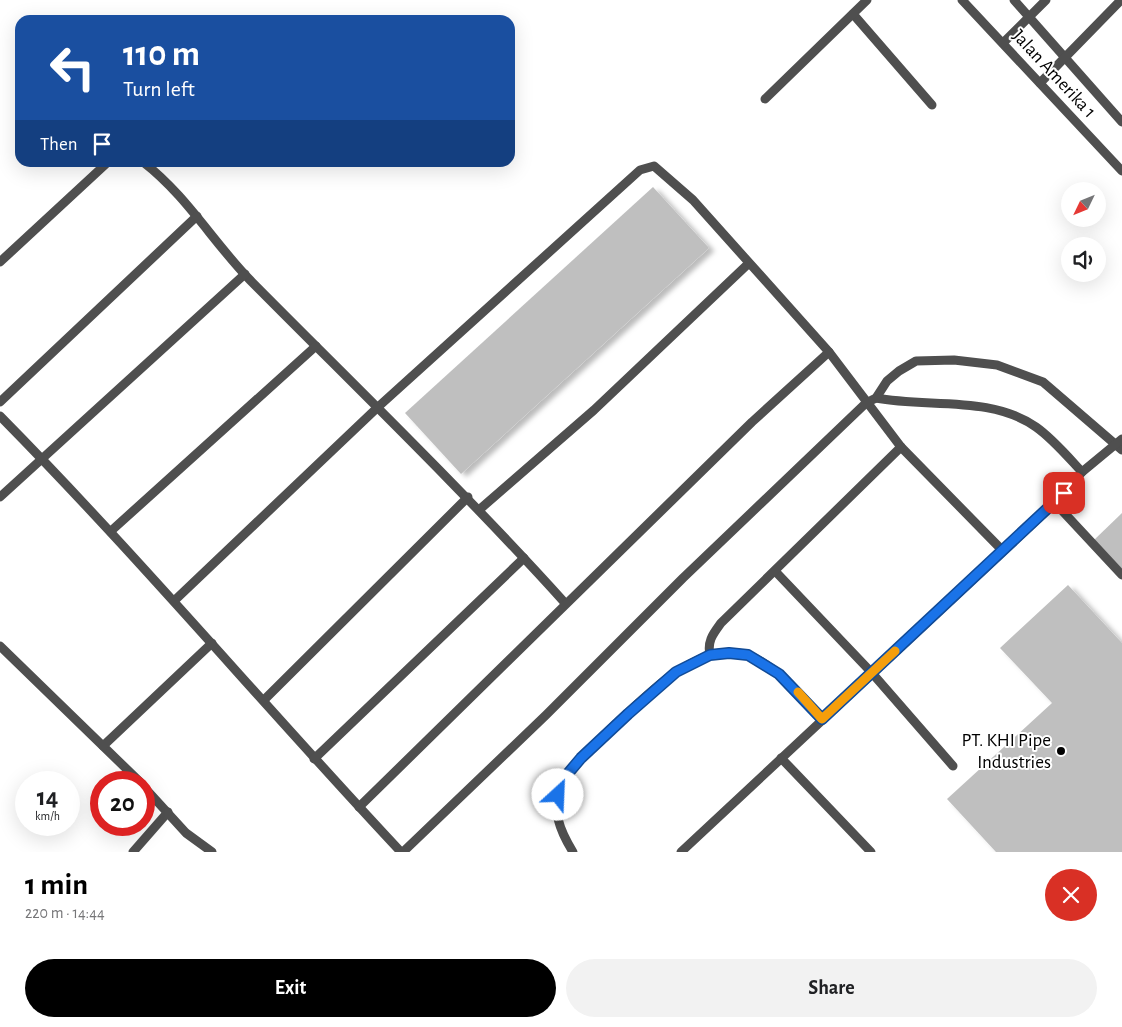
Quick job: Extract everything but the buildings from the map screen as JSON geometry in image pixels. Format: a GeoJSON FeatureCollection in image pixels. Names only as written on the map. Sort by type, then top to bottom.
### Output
{"type":"FeatureCollection","features":[{"type":"Feature","properties":{"kind":"lane"},"geometry":{"type":"LineString","coordinates":[[765,98],[867,0]]}},
{"type":"Feature","properties":{"kind":"lane","name":"Jalan Amerika 1"},"geometry":{"type":"LineString","coordinates":[[962,0],[1122,171]]}},
{"type":"Feature","properties":{"kind":"lane","name":"Jalan Amerika 1"},"geometry":{"type":"LineString","coordinates":[[1014,0],[1122,122]]}},
{"type":"Feature","properties":{"kind":"lane"},"geometry":{"type":"LineString","coordinates":[[1002,43],[1046,0]]}},
{"type":"Feature","properties":{"kind":"lane"},"geometry":{"type":"LineString","coordinates":[[1040,83],[1121,0]]}},
{"type":"Feature","properties":{"kind":"lane"},"geometry":{"type":"LineString","coordinates":[[853,14],[932,105]]}},
{"type":"Feature","properties":{"kind":"lane"},"geometry":{"type":"LineString","coordinates":[[174,601],[378,407],[640,170],[654,166],[693,200],[748,264],[829,352],[866,404],[901,446],[1002,550]]}},
{"type":"Feature","properties":{"kind":"lane"},"geometry":{"type":"LineString","coordinates":[[0,262],[103,167]]}},
{"type":"Feature","properties":{"kind":"lane"},"geometry":{"type":"LineString","coordinates":[[149,167],[197,216],[245,274],[468,498],[565,603]]}},
{"type":"Feature","properties":{"kind":"lane"},"geometry":{"type":"LineString","coordinates":[[0,402],[197,216]]}},
{"type":"Feature","properties":{"kind":"lane"},"geometry":{"type":"LineString","coordinates":[[479,510],[594,410],[748,264]]}},
{"type":"Feature","properties":{"kind":"lane"},"geometry":{"type":"LineString","coordinates":[[0,497],[245,274]]}},
{"type":"Feature","properties":{"kind":"lane"},"geometry":{"type":"LineString","coordinates":[[111,531],[316,346]]}},
{"type":"Feature","properties":{"kind":"lane"},"geometry":{"type":"LineString","coordinates":[[359,807],[565,603],[752,422],[829,352]]}},
{"type":"Feature","properties":{"kind":"lane"},"geometry":{"type":"LineString","coordinates":[[0,416],[111,531],[264,700],[314,759],[402,852],[546,714],[682,578],[866,404],[876,398],[887,381],[916,361],[954,360],[997,365],[1043,382],[1120,444],[1082,472],[1055,503],[1002,550],[681,852]]}},
{"type":"Feature","properties":{"kind":"lane"},"geometry":{"type":"LineString","coordinates":[[876,398],[893,402],[985,408],[1013,415],[1035,426],[1082,472]]}},
{"type":"Feature","properties":{"kind":"lane"},"geometry":{"type":"LineString","coordinates":[[710,655],[708,647],[712,635],[901,446]]}},
{"type":"Feature","properties":{"kind":"lane"},"geometry":{"type":"LineString","coordinates":[[264,700],[468,498]]}},
{"type":"Feature","properties":{"kind":"lane"},"geometry":{"type":"LineString","coordinates":[[1055,503],[1122,575]]}},
{"type":"Feature","properties":{"kind":"lane"},"geometry":{"type":"LineString","coordinates":[[314,759],[524,558]]}},
{"type":"Feature","properties":{"kind":"lane"},"geometry":{"type":"LineString","coordinates":[[776,571],[872,673],[953,766]]}},
{"type":"Feature","properties":{"kind":"lane"},"geometry":{"type":"LineString","coordinates":[[103,746],[212,643]]}},
{"type":"Feature","properties":{"kind":"lane"},"geometry":{"type":"LineString","coordinates":[[0,646],[129,771]]}},
{"type":"Feature","properties":{"kind":"lane"},"geometry":{"type":"LineString","coordinates":[[573,852],[563,835],[555,807],[560,783],[581,758],[676,672],[710,655],[729,653],[748,655],[779,674],[822,719]]}},
{"type":"Feature","properties":{"kind":"lane"},"geometry":{"type":"LineString","coordinates":[[781,758],[871,852]]}},
{"type":"Feature","properties":{"kind":"lane"},"geometry":{"type":"LineString","coordinates":[[155,798],[186,833],[212,852]]}},
{"type":"Feature","properties":{"kind":"lane"},"geometry":{"type":"LineString","coordinates":[[133,852],[168,812]]}},
{"type":"Feature","properties":{"kind":"slow traffic"},"geometry":{"type":"LineString","coordinates":[[798,692],[822,719],[895,651]]}},
{"type":"Feature","properties":{"kind":"place","name":"PT. KHI Pipe Industries"},"geometry":{"type":"Point","coordinates":[1061,751]}},
{"type":"Feature","properties":{"kind":"route"},"geometry":{"type":"LineString","coordinates":[[558,795],[560,783],[581,758],[628,714],[676,672],[710,655],[729,653],[748,655],[779,674],[806,700],[822,719],[1064,493]]}}]}
